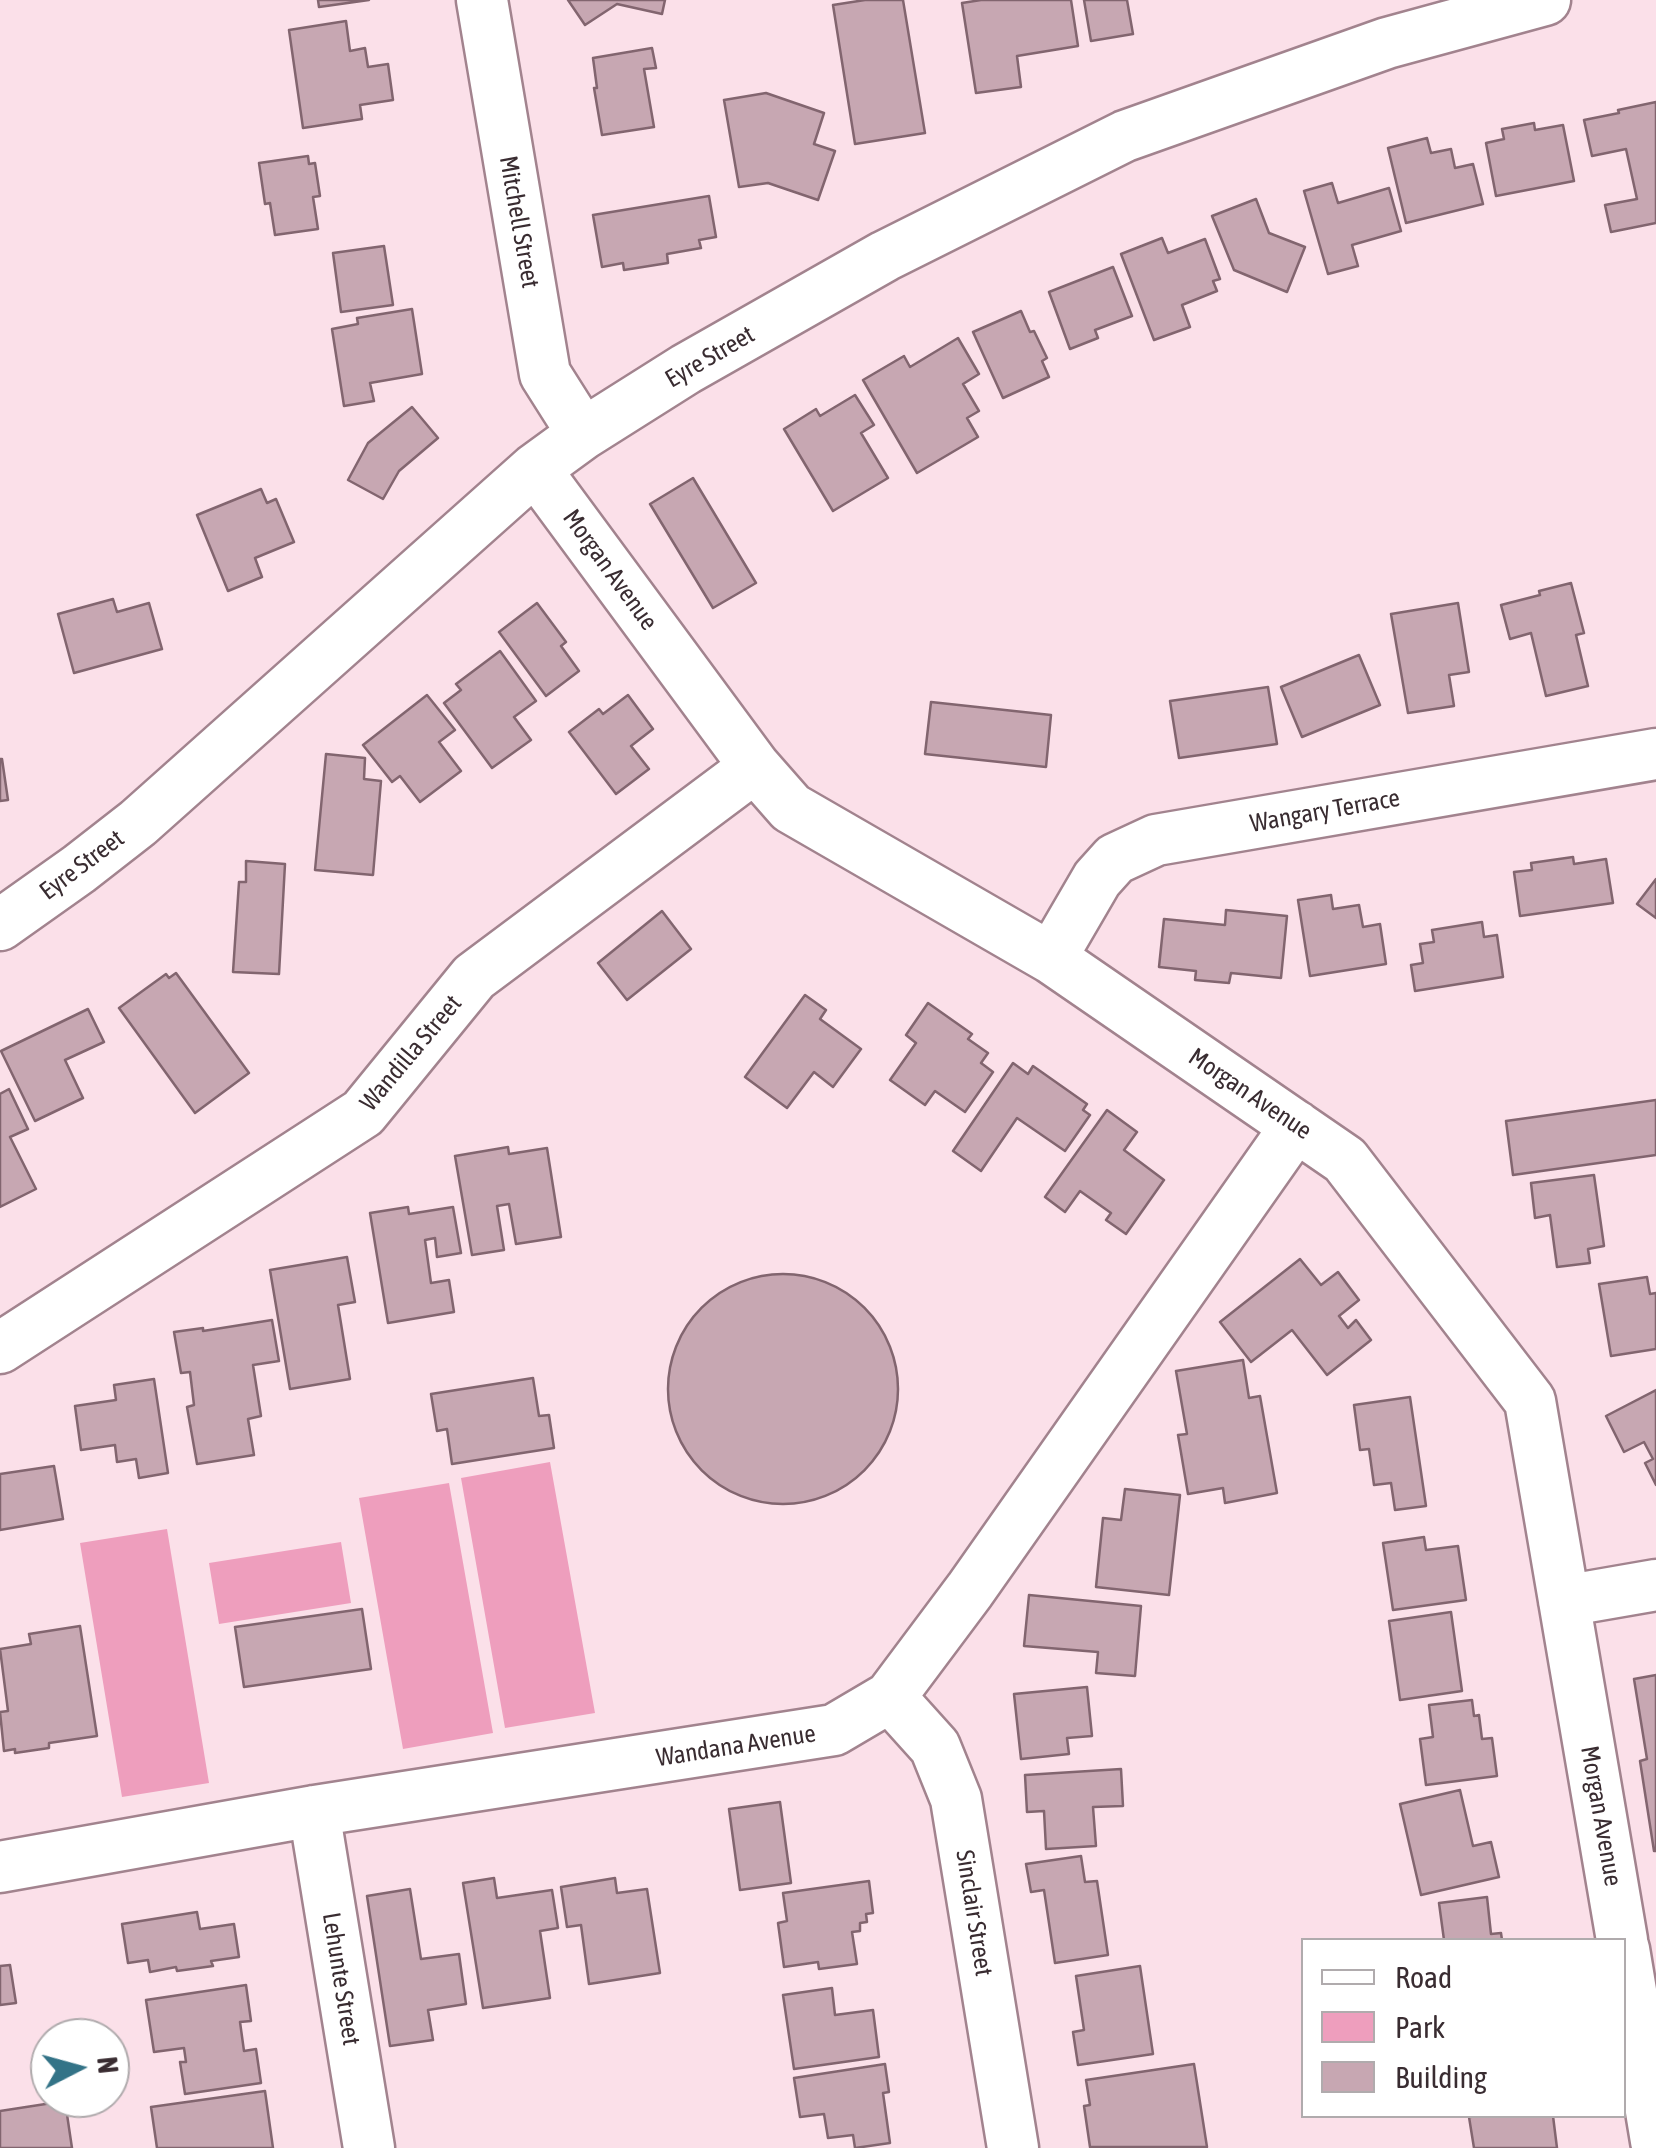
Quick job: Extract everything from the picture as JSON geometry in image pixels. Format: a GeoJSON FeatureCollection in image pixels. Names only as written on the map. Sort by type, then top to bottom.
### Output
{"type":"FeatureCollection","features":[{"type":"Feature","properties":{"kind":"street","name":"Mitchell Street"},"geometry":{"type":"LineString","coordinates":[[482,0],[545,374],[583,434]]}},
{"type":"Feature","properties":{"kind":"street","name":"Eyre Street"},"geometry":{"type":"LineString","coordinates":[[0,925],[138,822],[534,469],[686,369],[885,256],[1124,136],[1388,44],[1545,0]]}},
{"type":"Feature","properties":{"kind":"street","name":"Morgan Avenue"},"geometry":{"type":"LineString","coordinates":[[534,469],[755,767],[792,808],[1051,958],[1345,1160],[1530,1401],[1622,1938]]}},
{"type":"Feature","properties":{"kind":"street","name":"Wangary Terrace"},"geometry":{"type":"LineString","coordinates":[[1051,958],[1097,879],[1115,859],[1156,840],[1656,754]]}},
{"type":"Feature","properties":{"kind":"street","name":"Wandilla Street"},"geometry":{"type":"LineString","coordinates":[[0,1348],[363,1113],[474,977],[755,767]]}},
{"type":"Feature","properties":{"kind":"street","name":"Wandana Avenue"},"geometry":{"type":"LineString","coordinates":[[0,1867],[314,1811],[834,1730],[890,1697],[970,1590],[1296,1126]]}},
{"type":"Feature","properties":{"kind":"street"},"geometry":{"type":"LineString","coordinates":[[1564,1601],[1656,1585]]}},
{"type":"Feature","properties":{"kind":"street","name":"Sinclair Street"},"geometry":{"type":"LineString","coordinates":[[890,1697],[935,1748],[956,1799],[1013,2148]]}},
{"type":"Feature","properties":{"kind":"street","name":"Lehunte Street"},"geometry":{"type":"LineString","coordinates":[[314,1811],[369,2148]]}},
{"type":"Feature","properties":{"kind":"street"},"geometry":{"type":"LineString","coordinates":[[1626,1961],[1656,2140]]}},
{"type":"Feature","properties":{"kind":"green space"},"geometry":{"type":"Polygon","coordinates":[[[550,1462],[595,1713],[505,1728],[461,1478],[550,1462]]]}},
{"type":"Feature","properties":{"kind":"green space"},"geometry":{"type":"Polygon","coordinates":[[[449,1483],[493,1733],[403,1749],[359,1498],[449,1483]]]}},
{"type":"Feature","properties":{"kind":"green space"},"geometry":{"type":"Polygon","coordinates":[[[167,1529],[209,1783],[122,1797],[80,1543],[167,1529]]]}},
{"type":"Feature","properties":{"kind":"green space"},"geometry":{"type":"Polygon","coordinates":[[[341,1542],[351,1603],[219,1624],[209,1563],[341,1542]]]}},
{"type":"Feature","properties":{"kind":"building"},"geometry":{"type":"Polygon","coordinates":[[[318,0],[369,0],[319,7],[318,0]]]}},
{"type":"Feature","properties":{"kind":"building"},"geometry":{"type":"Polygon","coordinates":[[[568,0],[665,0],[662,14],[617,4],[585,25],[568,0]]]}},
{"type":"Feature","properties":{"kind":"building"},"geometry":{"type":"Polygon","coordinates":[[[903,0],[925,133],[855,144],[833,5],[903,0]]]}},
{"type":"Feature","properties":{"kind":"building"},"geometry":{"type":"Polygon","coordinates":[[[1071,0],[1078,46],[1017,56],[1021,87],[976,93],[962,3],[1071,0]]]}},
{"type":"Feature","properties":{"kind":"building"},"geometry":{"type":"Polygon","coordinates":[[[1084,0],[1127,0],[1133,34],[1091,41],[1084,0]]]}},
{"type":"Feature","properties":{"kind":"building"},"geometry":{"type":"Polygon","coordinates":[[[346,21],[350,51],[365,48],[368,67],[388,64],[393,100],[360,105],[362,119],[303,128],[289,30],[346,21]]]}},
{"type":"Feature","properties":{"kind":"building"},"geometry":{"type":"Polygon","coordinates":[[[652,48],[656,68],[644,69],[654,127],[602,135],[593,58],[652,48]]]}},
{"type":"Feature","properties":{"kind":"building"},"geometry":{"type":"Polygon","coordinates":[[[766,93],[824,113],[814,144],[835,151],[818,200],[768,183],[739,187],[724,100],[766,93]]]}},
{"type":"Feature","properties":{"kind":"building"},"geometry":{"type":"Polygon","coordinates":[[[1656,102],[1656,223],[1611,232],[1605,205],[1637,199],[1626,149],[1592,156],[1584,120],[1656,102]]]}},
{"type":"Feature","properties":{"kind":"building"},"geometry":{"type":"Polygon","coordinates":[[[1534,123],[1535,130],[1563,125],[1574,181],[1496,196],[1486,143],[1504,139],[1502,129],[1534,123]]]}},
{"type":"Feature","properties":{"kind":"building"},"geometry":{"type":"Polygon","coordinates":[[[1427,138],[1431,153],[1451,149],[1455,168],[1473,164],[1483,204],[1406,223],[1388,148],[1427,138]]]}},
{"type":"Feature","properties":{"kind":"building"},"geometry":{"type":"Polygon","coordinates":[[[308,156],[309,164],[315,163],[320,196],[313,197],[318,229],[275,235],[270,203],[265,204],[259,163],[308,156]]]}},
{"type":"Feature","properties":{"kind":"building"},"geometry":{"type":"Polygon","coordinates":[[[1332,183],[1338,203],[1389,188],[1401,231],[1352,245],[1358,266],[1328,274],[1304,191],[1332,183]]]}},
{"type":"Feature","properties":{"kind":"building"},"geometry":{"type":"Polygon","coordinates":[[[709,196],[716,237],[699,240],[701,248],[667,254],[668,263],[624,270],[623,263],[602,267],[593,215],[709,196]]]}},
{"type":"Feature","properties":{"kind":"building"},"geometry":{"type":"Polygon","coordinates":[[[1256,199],[1269,233],[1305,247],[1287,292],[1234,270],[1212,216],[1256,199]]]}},
{"type":"Feature","properties":{"kind":"building"},"geometry":{"type":"Polygon","coordinates":[[[1162,238],[1168,253],[1205,239],[1220,279],[1213,281],[1217,291],[1182,305],[1190,327],[1154,340],[1121,254],[1162,238]]]}},
{"type":"Feature","properties":{"kind":"building"},"geometry":{"type":"Polygon","coordinates":[[[384,246],[393,305],[341,312],[333,253],[384,246]]]}},
{"type":"Feature","properties":{"kind":"building"},"geometry":{"type":"Polygon","coordinates":[[[1113,267],[1132,316],[1095,330],[1098,338],[1070,349],[1049,292],[1113,267]]]}},
{"type":"Feature","properties":{"kind":"building"},"geometry":{"type":"Polygon","coordinates":[[[412,309],[422,374],[370,383],[374,401],[344,406],[332,329],[358,324],[357,318],[412,309]]]}},
{"type":"Feature","properties":{"kind":"building"},"geometry":{"type":"Polygon","coordinates":[[[1021,311],[1047,358],[1042,361],[1049,377],[1003,398],[973,332],[1021,311]]]}},
{"type":"Feature","properties":{"kind":"building"},"geometry":{"type":"Polygon","coordinates":[[[958,338],[979,374],[963,384],[979,411],[967,418],[978,437],[917,473],[863,380],[904,356],[910,367],[958,338]]]}},
{"type":"Feature","properties":{"kind":"building"},"geometry":{"type":"Polygon","coordinates":[[[855,395],[874,425],[861,433],[888,478],[833,511],[784,429],[816,409],[820,416],[855,395]]]}},
{"type":"Feature","properties":{"kind":"building"},"geometry":{"type":"Polygon","coordinates":[[[412,407],[438,438],[399,471],[383,499],[348,480],[368,443],[412,407]]]}},
{"type":"Feature","properties":{"kind":"building"},"geometry":{"type":"Polygon","coordinates":[[[693,478],[756,583],[713,608],[650,504],[693,478]]]}},
{"type":"Feature","properties":{"kind":"building"},"geometry":{"type":"Polygon","coordinates":[[[261,489],[267,503],[276,499],[294,542],[255,558],[262,577],[228,591],[197,515],[261,489]]]}},
{"type":"Feature","properties":{"kind":"building"},"geometry":{"type":"Polygon","coordinates":[[[1571,583],[1584,633],[1576,635],[1588,686],[1546,696],[1531,633],[1510,639],[1501,605],[1571,583]]]}},
{"type":"Feature","properties":{"kind":"building"},"geometry":{"type":"Polygon","coordinates":[[[113,599],[117,612],[149,603],[162,649],[74,673],[58,614],[113,599]]]}},
{"type":"Feature","properties":{"kind":"building"},"geometry":{"type":"Polygon","coordinates":[[[537,603],[566,642],[561,646],[579,671],[546,696],[499,632],[537,603]]]}},
{"type":"Feature","properties":{"kind":"building"},"geometry":{"type":"Polygon","coordinates":[[[1458,603],[1469,672],[1449,675],[1454,706],[1408,713],[1391,614],[1458,603]]]}},
{"type":"Feature","properties":{"kind":"building"},"geometry":{"type":"Polygon","coordinates":[[[500,651],[536,701],[514,717],[531,740],[492,768],[444,703],[461,690],[456,684],[500,651]]]}},
{"type":"Feature","properties":{"kind":"building"},"geometry":{"type":"Polygon","coordinates":[[[1359,655],[1380,705],[1302,737],[1281,687],[1359,655]]]}},
{"type":"Feature","properties":{"kind":"building"},"geometry":{"type":"Polygon","coordinates":[[[1268,687],[1277,744],[1179,758],[1170,701],[1268,687]]]}},
{"type":"Feature","properties":{"kind":"building"},"geometry":{"type":"Polygon","coordinates":[[[427,695],[455,730],[439,742],[461,771],[420,802],[400,776],[392,782],[363,745],[427,695]]]}},
{"type":"Feature","properties":{"kind":"building"},"geometry":{"type":"Polygon","coordinates":[[[628,695],[653,729],[631,746],[649,769],[616,794],[569,732],[599,709],[603,714],[628,695]]]}},
{"type":"Feature","properties":{"kind":"building"},"geometry":{"type":"Polygon","coordinates":[[[931,702],[1051,715],[1046,767],[925,754],[931,702]]]}},
{"type":"Feature","properties":{"kind":"building"},"geometry":{"type":"Polygon","coordinates":[[[326,754],[365,758],[364,779],[381,781],[373,875],[315,870],[326,754]]]}},
{"type":"Feature","properties":{"kind":"building"},"geometry":{"type":"Polygon","coordinates":[[[0,759],[8,800],[0,801],[0,759]]]}},
{"type":"Feature","properties":{"kind":"building"},"geometry":{"type":"Polygon","coordinates":[[[1573,857],[1574,864],[1606,859],[1613,903],[1520,916],[1514,872],[1532,870],[1531,863],[1573,857]]]}},
{"type":"Feature","properties":{"kind":"building"},"geometry":{"type":"Polygon","coordinates":[[[246,861],[285,864],[279,974],[233,972],[239,882],[246,882],[246,861]]]}},
{"type":"Feature","properties":{"kind":"building"},"geometry":{"type":"Polygon","coordinates":[[[1656,879],[1656,918],[1637,904],[1656,879]]]}},
{"type":"Feature","properties":{"kind":"building"},"geometry":{"type":"Polygon","coordinates":[[[1331,895],[1333,909],[1359,905],[1363,927],[1380,924],[1386,964],[1310,976],[1298,900],[1331,895]]]}},
{"type":"Feature","properties":{"kind":"building"},"geometry":{"type":"Polygon","coordinates":[[[1226,910],[1287,916],[1281,978],[1231,973],[1229,983],[1195,980],[1196,971],[1159,967],[1164,919],[1225,925],[1226,910]]]}},
{"type":"Feature","properties":{"kind":"building"},"geometry":{"type":"Polygon","coordinates":[[[662,911],[691,949],[627,1000],[598,963],[662,911]]]}},
{"type":"Feature","properties":{"kind":"building"},"geometry":{"type":"Polygon","coordinates":[[[1482,922],[1484,937],[1497,935],[1503,977],[1415,991],[1411,965],[1423,963],[1420,944],[1434,942],[1432,930],[1482,922]]]}},
{"type":"Feature","properties":{"kind":"building"},"geometry":{"type":"Polygon","coordinates":[[[176,973],[249,1073],[195,1113],[119,1008],[166,974],[169,978],[176,973]]]}},
{"type":"Feature","properties":{"kind":"building"},"geometry":{"type":"Polygon","coordinates":[[[805,995],[826,1010],[820,1019],[861,1049],[833,1087],[814,1072],[787,1108],[745,1077],[805,995]]]}},
{"type":"Feature","properties":{"kind":"building"},"geometry":{"type":"Polygon","coordinates":[[[928,1003],[972,1034],[968,1039],[988,1053],[981,1063],[993,1072],[965,1112],[935,1091],[925,1105],[890,1080],[916,1043],[906,1035],[928,1003]]]}},
{"type":"Feature","properties":{"kind":"building"},"geometry":{"type":"Polygon","coordinates":[[[88,1009],[104,1042],[65,1060],[83,1098],[35,1121],[1,1051],[88,1009]]]}},
{"type":"Feature","properties":{"kind":"building"},"geometry":{"type":"Polygon","coordinates":[[[1013,1063],[1028,1074],[1033,1066],[1087,1104],[1083,1110],[1090,1115],[1065,1151],[1017,1118],[981,1171],[953,1151],[1013,1063]]]}},
{"type":"Feature","properties":{"kind":"building"},"geometry":{"type":"Polygon","coordinates":[[[9,1089],[28,1129],[10,1137],[36,1189],[0,1207],[0,1094],[9,1089]]]}},
{"type":"Feature","properties":{"kind":"building"},"geometry":{"type":"Polygon","coordinates":[[[1656,1100],[1656,1155],[1513,1175],[1506,1121],[1656,1100]]]}},
{"type":"Feature","properties":{"kind":"building"},"geometry":{"type":"Polygon","coordinates":[[[1107,1110],[1137,1132],[1124,1150],[1164,1180],[1126,1234],[1106,1220],[1111,1213],[1080,1191],[1065,1212],[1045,1197],[1107,1110]]]}},
{"type":"Feature","properties":{"kind":"building"},"geometry":{"type":"Polygon","coordinates":[[[508,1147],[509,1154],[547,1148],[561,1237],[516,1244],[509,1204],[497,1206],[504,1250],[472,1255],[455,1156],[508,1147]]]}},
{"type":"Feature","properties":{"kind":"building"},"geometry":{"type":"Polygon","coordinates":[[[1594,1175],[1604,1246],[1588,1249],[1590,1263],[1557,1267],[1550,1215],[1535,1218],[1531,1183],[1594,1175]]]}},
{"type":"Feature","properties":{"kind":"building"},"geometry":{"type":"Polygon","coordinates":[[[408,1207],[409,1214],[453,1207],[461,1253],[437,1257],[435,1238],[425,1240],[431,1283],[449,1280],[454,1312],[388,1323],[370,1213],[408,1207]]]}},
{"type":"Feature","properties":{"kind":"building"},"geometry":{"type":"Polygon","coordinates":[[[347,1257],[355,1302],[338,1305],[350,1379],[290,1389],[270,1270],[347,1257]]]}},
{"type":"Feature","properties":{"kind":"building"},"geometry":{"type":"Polygon","coordinates":[[[1300,1259],[1321,1285],[1338,1272],[1359,1300],[1339,1316],[1348,1328],[1356,1320],[1371,1340],[1327,1375],[1292,1330],[1251,1362],[1220,1322],[1300,1259]]]}},
{"type":"Feature","properties":{"kind":"building"},"geometry":{"type":"Polygon","coordinates":[[[783,1274],[827,1283],[864,1308],[889,1345],[898,1389],[889,1433],[864,1470],[827,1495],[783,1504],[739,1495],[702,1470],[677,1433],[668,1389],[677,1345],[702,1308],[739,1283],[783,1274]]]}},
{"type":"Feature","properties":{"kind":"building"},"geometry":{"type":"Polygon","coordinates":[[[1647,1277],[1650,1294],[1656,1293],[1656,1349],[1611,1356],[1599,1284],[1647,1277]]]}},
{"type":"Feature","properties":{"kind":"building"},"geometry":{"type":"Polygon","coordinates":[[[272,1320],[279,1361],[253,1365],[261,1416],[248,1419],[254,1455],[197,1464],[187,1407],[194,1405],[190,1372],[181,1373],[174,1332],[272,1320]]]}},
{"type":"Feature","properties":{"kind":"building"},"geometry":{"type":"Polygon","coordinates":[[[1243,1360],[1249,1398],[1260,1396],[1277,1493],[1225,1503],[1223,1488],[1188,1494],[1178,1435],[1187,1434],[1176,1371],[1243,1360]]]}},
{"type":"Feature","properties":{"kind":"building"},"geometry":{"type":"Polygon","coordinates":[[[533,1378],[539,1416],[549,1415],[554,1448],[452,1464],[447,1429],[437,1431],[431,1394],[533,1378]]]}},
{"type":"Feature","properties":{"kind":"building"},"geometry":{"type":"Polygon","coordinates":[[[154,1379],[168,1473],[139,1478],[136,1459],[117,1462],[115,1445],[81,1450],[75,1406],[116,1400],[114,1385],[154,1379]]]}},
{"type":"Feature","properties":{"kind":"building"},"geometry":{"type":"Polygon","coordinates":[[[1656,1390],[1656,1485],[1645,1463],[1653,1459],[1644,1442],[1624,1452],[1606,1416],[1656,1390]]]}},
{"type":"Feature","properties":{"kind":"building"},"geometry":{"type":"Polygon","coordinates":[[[1410,1397],[1426,1506],[1395,1510],[1391,1483],[1374,1485],[1369,1449],[1360,1450],[1354,1405],[1410,1397]]]}},
{"type":"Feature","properties":{"kind":"building"},"geometry":{"type":"Polygon","coordinates":[[[54,1466],[63,1519],[0,1530],[0,1474],[54,1466]]]}},
{"type":"Feature","properties":{"kind":"building"},"geometry":{"type":"Polygon","coordinates":[[[1125,1489],[1180,1495],[1169,1595],[1096,1587],[1103,1518],[1121,1520],[1125,1489]]]}},
{"type":"Feature","properties":{"kind":"building"},"geometry":{"type":"Polygon","coordinates":[[[1424,1537],[1426,1550],[1458,1546],[1466,1600],[1393,1610],[1383,1543],[1424,1537]]]}},
{"type":"Feature","properties":{"kind":"building"},"geometry":{"type":"Polygon","coordinates":[[[1029,1595],[1141,1606],[1135,1676],[1096,1673],[1098,1652],[1024,1646],[1029,1595]]]}},
{"type":"Feature","properties":{"kind":"building"},"geometry":{"type":"Polygon","coordinates":[[[362,1609],[371,1669],[244,1687],[235,1627],[362,1609]]]}},
{"type":"Feature","properties":{"kind":"building"},"geometry":{"type":"Polygon","coordinates":[[[1451,1612],[1462,1691],[1400,1700],[1389,1621],[1451,1612]]]}},
{"type":"Feature","properties":{"kind":"building"},"geometry":{"type":"Polygon","coordinates":[[[80,1626],[97,1736],[49,1743],[49,1748],[4,1751],[0,1712],[8,1711],[0,1649],[31,1644],[29,1634],[80,1626]]]}},
{"type":"Feature","properties":{"kind":"building"},"geometry":{"type":"Polygon","coordinates":[[[1656,1675],[1654,1851],[1640,1761],[1647,1759],[1634,1679],[1656,1675]]]}},
{"type":"Feature","properties":{"kind":"building"},"geometry":{"type":"Polygon","coordinates":[[[1087,1687],[1092,1736],[1067,1738],[1069,1754],[1021,1759],[1014,1694],[1087,1687]]]}},
{"type":"Feature","properties":{"kind":"building"},"geometry":{"type":"Polygon","coordinates":[[[1472,1700],[1474,1716],[1479,1715],[1482,1739],[1492,1738],[1497,1776],[1426,1785],[1420,1739],[1433,1737],[1429,1705],[1472,1700]]]}},
{"type":"Feature","properties":{"kind":"building"},"geometry":{"type":"Polygon","coordinates":[[[1121,1769],[1123,1806],[1093,1807],[1096,1846],[1046,1849],[1044,1811],[1027,1812],[1025,1775],[1121,1769]]]}},
{"type":"Feature","properties":{"kind":"building"},"geometry":{"type":"Polygon","coordinates":[[[1460,1790],[1473,1846],[1491,1842],[1499,1877],[1421,1895],[1400,1804],[1460,1790]]]}},
{"type":"Feature","properties":{"kind":"building"},"geometry":{"type":"Polygon","coordinates":[[[780,1802],[791,1883],[740,1890],[729,1809],[780,1802]]]}},
{"type":"Feature","properties":{"kind":"building"},"geometry":{"type":"Polygon","coordinates":[[[1081,1856],[1085,1882],[1097,1881],[1108,1955],[1055,1963],[1044,1890],[1031,1892],[1026,1864],[1081,1856]]]}},
{"type":"Feature","properties":{"kind":"building"},"geometry":{"type":"Polygon","coordinates":[[[494,1878],[497,1898],[552,1890],[558,1928],[540,1931],[550,1998],[483,2008],[463,1883],[494,1878]]]}},
{"type":"Feature","properties":{"kind":"building"},"geometry":{"type":"Polygon","coordinates":[[[615,1878],[617,1893],[647,1889],[660,1973],[589,1984],[581,1925],[567,1927],[561,1887],[615,1878]]]}},
{"type":"Feature","properties":{"kind":"building"},"geometry":{"type":"Polygon","coordinates":[[[869,1881],[873,1913],[866,1914],[867,1922],[860,1923],[860,1931],[852,1932],[857,1964],[819,1969],[818,1962],[784,1967],[778,1923],[787,1921],[783,1893],[869,1881]]]}},
{"type":"Feature","properties":{"kind":"building"},"geometry":{"type":"Polygon","coordinates":[[[410,1889],[421,1959],[459,1954],[466,2004],[428,2010],[433,2040],[390,2046],[367,1896],[410,1889]]]}},
{"type":"Feature","properties":{"kind":"building"},"geometry":{"type":"Polygon","coordinates":[[[1487,1897],[1491,1934],[1501,1933],[1502,1938],[1444,1938],[1439,1903],[1487,1897]]]}},
{"type":"Feature","properties":{"kind":"building"},"geometry":{"type":"Polygon","coordinates":[[[197,1912],[200,1929],[234,1924],[239,1957],[211,1961],[213,1966],[177,1971],[176,1967],[150,1972],[148,1960],[128,1963],[122,1924],[197,1912]]]}},
{"type":"Feature","properties":{"kind":"building"},"geometry":{"type":"Polygon","coordinates":[[[10,1965],[16,2003],[0,2005],[0,1966],[10,1965]]]}},
{"type":"Feature","properties":{"kind":"building"},"geometry":{"type":"Polygon","coordinates":[[[1140,1966],[1153,2054],[1078,2065],[1073,2032],[1084,2030],[1076,1976],[1140,1966]]]}},
{"type":"Feature","properties":{"kind":"building"},"geometry":{"type":"Polygon","coordinates":[[[246,1985],[251,2021],[240,2022],[244,2051],[256,2049],[261,2083],[185,2094],[180,2062],[186,2062],[184,2048],[154,2052],[146,2000],[246,1985]]]}},
{"type":"Feature","properties":{"kind":"building"},"geometry":{"type":"Polygon","coordinates":[[[832,1988],[835,2015],[873,2010],[879,2057],[794,2069],[783,1995],[832,1988]]]}},
{"type":"Feature","properties":{"kind":"building"},"geometry":{"type":"Polygon","coordinates":[[[885,2064],[889,2092],[883,2093],[890,2143],[855,2148],[853,2135],[828,2138],[824,2114],[800,2117],[794,2078],[885,2064]]]}},
{"type":"Feature","properties":{"kind":"building"},"geometry":{"type":"Polygon","coordinates":[[[1194,2064],[1207,2147],[1090,2147],[1084,2106],[1090,2105],[1086,2080],[1194,2064]]]}},
{"type":"Feature","properties":{"kind":"building"},"geometry":{"type":"Polygon","coordinates":[[[265,2091],[273,2148],[157,2148],[151,2107],[265,2091]]]}},
{"type":"Feature","properties":{"kind":"building"},"geometry":{"type":"Polygon","coordinates":[[[30,2106],[30,2118],[68,2118],[72,2148],[0,2148],[0,2111],[30,2106]]]}},
{"type":"Feature","properties":{"kind":"building"},"geometry":{"type":"Polygon","coordinates":[[[1469,2118],[1553,2118],[1557,2148],[1474,2148],[1469,2118]]]}}]}
